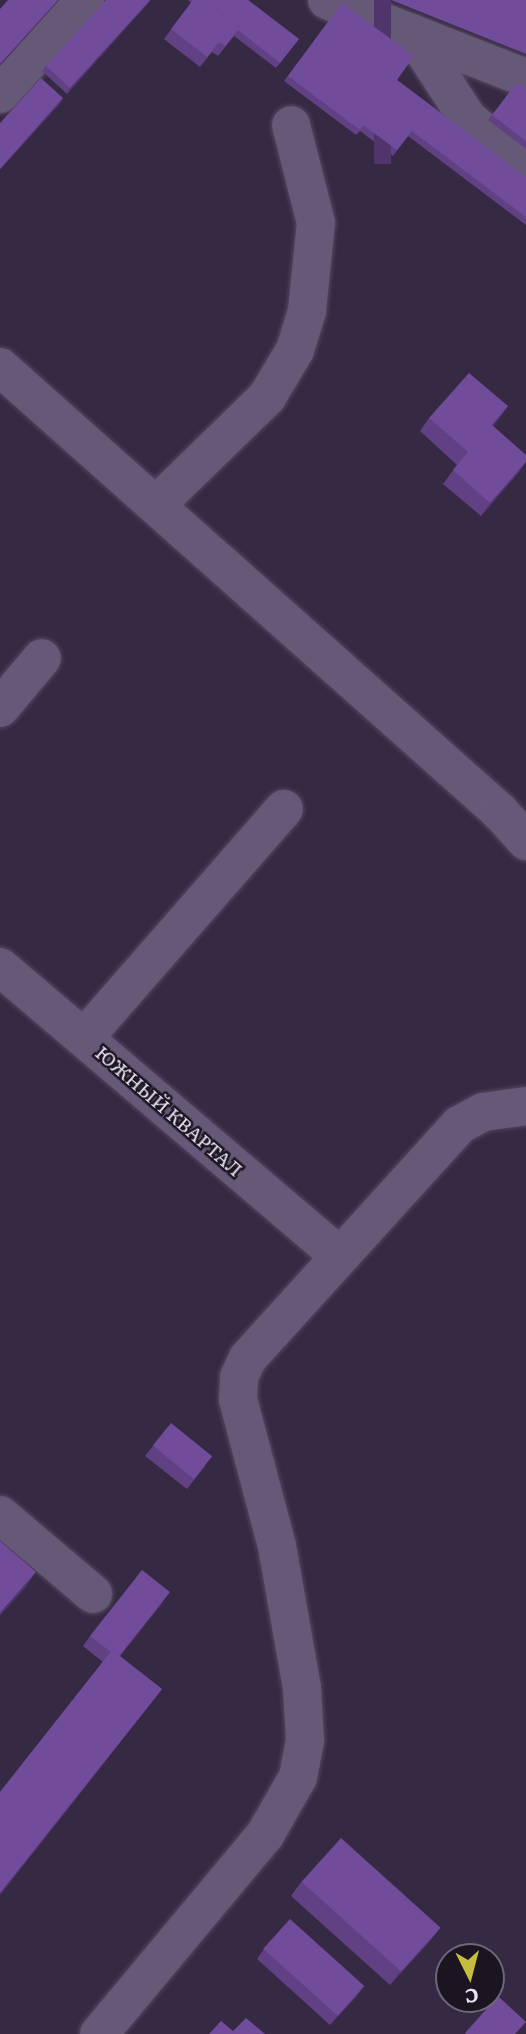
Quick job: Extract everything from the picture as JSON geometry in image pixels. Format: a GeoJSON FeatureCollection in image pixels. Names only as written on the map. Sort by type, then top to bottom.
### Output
{"type":"FeatureCollection","features":[{"type":"Feature","properties":{"kind":"street"},"geometry":{"type":"LineString","coordinates":[[0,94],[85,0]]}},
{"type":"Feature","properties":{"kind":"street"},"geometry":{"type":"LineString","coordinates":[[327,0],[514,73],[468,119]]}},
{"type":"Feature","properties":{"kind":"street"},"geometry":{"type":"LineString","coordinates":[[412,33],[468,119],[526,167]]}},
{"type":"Feature","properties":{"kind":"street"},"geometry":{"type":"LineString","coordinates":[[156,505],[267,397],[295,350],[307,311],[316,223],[292,125]]}},
{"type":"Feature","properties":{"kind":"street"},"geometry":{"type":"LineString","coordinates":[[0,367],[490,803],[526,841]]}},
{"type":"Feature","properties":{"kind":"street"},"geometry":{"type":"LineString","coordinates":[[0,708],[42,658]]}},
{"type":"Feature","properties":{"kind":"street"},"geometry":{"type":"LineString","coordinates":[[84,1038],[284,809]]}},
{"type":"Feature","properties":{"kind":"street","name":"ЮЖНЫЙ КВАРТАЛ"},"geometry":{"type":"LineString","coordinates":[[0,968],[338,1255]]}},
{"type":"Feature","properties":{"kind":"street"},"geometry":{"type":"LineString","coordinates":[[99,2034],[265,1835],[298,1777],[305,1740],[302,1688],[277,1546],[238,1399],[239,1377],[248,1358],[338,1255],[459,1125],[484,1112],[526,1106]]}},
{"type":"Feature","properties":{"kind":"street"},"geometry":{"type":"LineString","coordinates":[[0,1515],[93,1594]]}},
{"type":"Feature","properties":{"kind":"building"},"geometry":{"type":"Polygon","coordinates":[[[8,0],[58,0],[0,64],[0,9],[8,0]]]}},
{"type":"Feature","properties":{"kind":"building"},"geometry":{"type":"Polygon","coordinates":[[[106,0],[150,0],[70,88],[46,66],[106,0]]]}},
{"type":"Feature","properties":{"kind":"building"},"geometry":{"type":"Polygon","coordinates":[[[193,0],[205,0],[240,27],[225,46],[219,42],[207,57],[171,29],[193,0]]]}},
{"type":"Feature","properties":{"kind":"building"},"geometry":{"type":"Polygon","coordinates":[[[205,0],[248,0],[299,39],[280,63],[205,0]]]}},
{"type":"Feature","properties":{"kind":"building"},"geometry":{"type":"Polygon","coordinates":[[[391,0],[526,0],[526,54],[391,0]]]}},
{"type":"Feature","properties":{"kind":"building"},"geometry":{"type":"Polygon","coordinates":[[[342,3],[414,56],[397,80],[526,177],[526,217],[412,131],[397,150],[363,125],[360,130],[288,76],[342,3]]]}},
{"type":"Feature","properties":{"kind":"building"},"geometry":{"type":"Polygon","coordinates":[[[41,78],[63,98],[0,169],[0,123],[41,78]]]}},
{"type":"Feature","properties":{"kind":"building"},"geometry":{"type":"Polygon","coordinates":[[[517,82],[526,89],[526,141],[492,115],[517,82]]]}},
{"type":"Feature","properties":{"kind":"building"},"geometry":{"type":"Polygon","coordinates":[[[469,373],[508,406],[492,425],[526,455],[526,462],[490,503],[453,470],[468,452],[429,418],[469,373]]]}},
{"type":"Feature","properties":{"kind":"building"},"geometry":{"type":"Polygon","coordinates":[[[171,1423],[212,1456],[194,1479],[153,1446],[171,1423]]]}},
{"type":"Feature","properties":{"kind":"building"},"geometry":{"type":"Polygon","coordinates":[[[0,1541],[36,1572],[0,1613],[0,1541]]]}},
{"type":"Feature","properties":{"kind":"building"},"geometry":{"type":"Polygon","coordinates":[[[142,1570],[170,1592],[119,1656],[90,1636],[142,1570]]]}},
{"type":"Feature","properties":{"kind":"building"},"geometry":{"type":"Polygon","coordinates":[[[112,1650],[162,1689],[0,1893],[0,1792],[112,1650]]]}},
{"type":"Feature","properties":{"kind":"building"},"geometry":{"type":"Polygon","coordinates":[[[341,1838],[441,1928],[401,1972],[302,1882],[341,1838]]]}},
{"type":"Feature","properties":{"kind":"building"},"geometry":{"type":"Polygon","coordinates":[[[290,1919],[364,1986],[338,2016],[263,1949],[290,1919]]]}},
{"type":"Feature","properties":{"kind":"building"},"geometry":{"type":"Polygon","coordinates":[[[505,2002],[526,2022],[515,2034],[465,2033],[483,2013],[505,2013],[505,2002]]]}},
{"type":"Feature","properties":{"kind":"building"},"geometry":{"type":"Polygon","coordinates":[[[246,2018],[265,2034],[209,2034],[221,2021],[233,2031],[246,2018]]]}}]}
